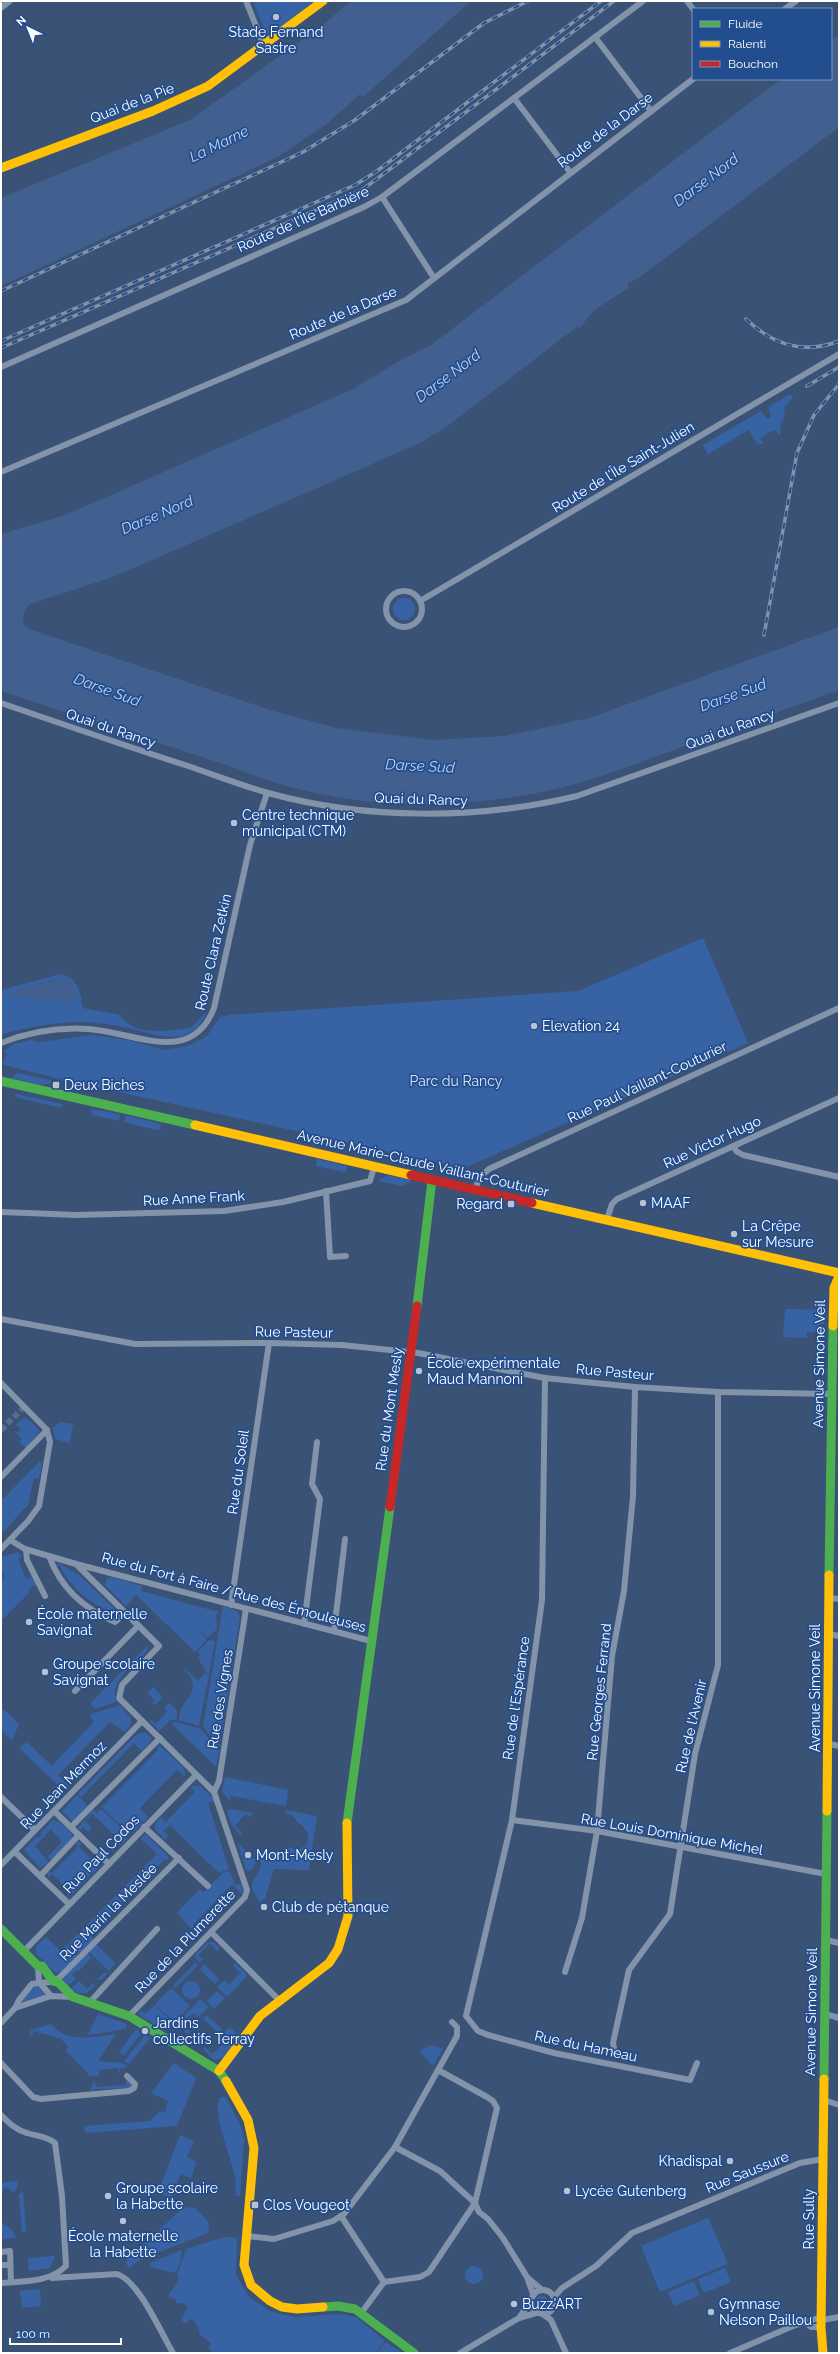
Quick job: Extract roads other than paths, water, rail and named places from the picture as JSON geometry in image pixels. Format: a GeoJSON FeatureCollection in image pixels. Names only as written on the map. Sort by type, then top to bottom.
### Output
{"type":"FeatureCollection","features":[{"type":"Feature","properties":{"kind":"street"},"geometry":{"type":"LineString","coordinates":[[1,8],[10,1]]}},
{"type":"Feature","properties":{"kind":"street"},"geometry":{"type":"LineString","coordinates":[[246,1],[264,46]]}},
{"type":"Feature","properties":{"kind":"street","name":"Quai de la Pie"},"geometry":{"type":"LineString","coordinates":[[1,168],[176,102],[220,78],[323,1]]}},
{"type":"Feature","properties":{"kind":"street","name":"Route de l'Île Barbière"},"geometry":{"type":"LineString","coordinates":[[1,367],[364,207],[382,197],[643,1]]}},
{"type":"Feature","properties":{"kind":"street"},"geometry":{"type":"LineString","coordinates":[[786,8],[796,1]]}},
{"type":"Feature","properties":{"kind":"street"},"geometry":{"type":"LineString","coordinates":[[595,37],[651,111]]}},
{"type":"Feature","properties":{"kind":"street","name":"Route de la Darse"},"geometry":{"type":"LineString","coordinates":[[1,472],[406,300],[570,172],[692,80]]}},
{"type":"Feature","properties":{"kind":"street"},"geometry":{"type":"LineString","coordinates":[[514,98],[570,172]]}},
{"type":"Feature","properties":{"kind":"street"},"geometry":{"type":"LineString","coordinates":[[382,197],[434,278]]}},
{"type":"Feature","properties":{"kind":"street","name":"Route de l'Île Saint-Julien"},"geometry":{"type":"LineString","coordinates":[[420,601],[839,354]]}},
{"type":"Feature","properties":{"kind":"street"},"geometry":{"type":"LineString","coordinates":[[401,592],[412,593],[420,601],[422,612],[420,618],[411,626],[399,627],[388,618],[386,612],[388,601],[395,594],[401,592]]}},
{"type":"Feature","properties":{"kind":"street","name":"Quai du Rancy"},"geometry":{"type":"LineString","coordinates":[[1,703],[267,793],[335,806],[415,814],[478,812],[540,805],[577,796],[839,703]]}},
{"type":"Feature","properties":{"kind":"street","name":"Route Clara Zetkin"},"geometry":{"type":"LineString","coordinates":[[1,1043],[21,1036],[63,1029],[118,1033],[157,1043],[177,1043],[188,1040],[204,1028],[214,1008],[250,845],[267,793]]}},
{"type":"Feature","properties":{"kind":"street","name":"Rue Paul Vaillant-Couturier"},"geometry":{"type":"LineString","coordinates":[[475,1189],[480,1177],[489,1169],[839,1008]]}},
{"type":"Feature","properties":{"kind":"street","name":"Avenue Marie-Claude Vaillant-Couturier"},"geometry":{"type":"LineString","coordinates":[[1,1081],[839,1273]]}},
{"type":"Feature","properties":{"kind":"street","name":"Rue Victor Hugo"},"geometry":{"type":"LineString","coordinates":[[607,1220],[612,1204],[617,1199],[839,1098]]}},
{"type":"Feature","properties":{"kind":"street"},"geometry":{"type":"LineString","coordinates":[[734,1146],[736,1151],[743,1154],[839,1177]]}},
{"type":"Feature","properties":{"kind":"street","name":"Rue Anne Frank"},"geometry":{"type":"LineString","coordinates":[[1,1212],[77,1215],[224,1211],[283,1202],[370,1181],[374,1167]]}},
{"type":"Feature","properties":{"kind":"street","name":"Rue du Mont Mesly"},"geometry":{"type":"LineString","coordinates":[[279,2000],[329,1963],[338,1949],[348,1916],[348,1819],[411,1353],[432,1180]]}},
{"type":"Feature","properties":{"kind":"street"},"geometry":{"type":"LineString","coordinates":[[326,1191],[330,1257],[346,1256]]}},
{"type":"Feature","properties":{"kind":"street","name":"Avenue Simone Veil"},"geometry":{"type":"LineString","coordinates":[[824,2100],[832,1394],[834,1288],[839,1276]]}},
{"type":"Feature","properties":{"kind":"street","name":"Rue Pasteur"},"geometry":{"type":"LineString","coordinates":[[1,1319],[135,1344],[268,1343],[342,1345],[411,1353],[545,1378],[634,1387],[718,1392],[832,1394]]}},
{"type":"Feature","properties":{"kind":"street","name":"Rue du Soleil"},"geometry":{"type":"LineString","coordinates":[[231,1605],[268,1343]]}},
{"type":"Feature","properties":{"kind":"street","name":"Rue de l'Espérance"},"geometry":{"type":"LineString","coordinates":[[466,2016],[502,1872],[512,1820],[544,1580],[545,1378]]}},
{"type":"Feature","properties":{"kind":"street"},"geometry":{"type":"LineString","coordinates":[[1,1384],[47,1430],[50,1442],[41,1499],[36,1512],[1,1549]]}},
{"type":"Feature","properties":{"kind":"street","name":"Rue Georges Ferrand"},"geometry":{"type":"LineString","coordinates":[[565,1972],[582,1918],[597,1831],[612,1656],[624,1591],[633,1496],[634,1387]]}},
{"type":"Feature","properties":{"kind":"street","name":"Rue de l'Avenir"},"geometry":{"type":"LineString","coordinates":[[614,2048],[612,2043],[629,1970],[670,1914],[695,1754],[718,1659],[718,1392]]}},
{"type":"Feature","properties":{"kind":"street"},"geometry":{"type":"LineString","coordinates":[[1,1477],[47,1430]]}},
{"type":"Feature","properties":{"kind":"street"},"geometry":{"type":"LineString","coordinates":[[304,1624],[320,1499],[312,1484],[317,1442]]}},
{"type":"Feature","properties":{"kind":"street"},"geometry":{"type":"LineString","coordinates":[[334,1631],[345,1539]]}},
{"type":"Feature","properties":{"kind":"street","name":"Rue du Fort à Faire / Rue des Émouleuses"},"geometry":{"type":"LineString","coordinates":[[10,1540],[26,1550],[76,1564],[371,1641]]}},
{"type":"Feature","properties":{"kind":"street"},"geometry":{"type":"LineString","coordinates":[[26,1550],[29,1565],[45,1596]]}},
{"type":"Feature","properties":{"kind":"street"},"geometry":{"type":"LineString","coordinates":[[49,1556],[54,1571],[68,1590],[82,1604],[115,1622],[125,1613]]}},
{"type":"Feature","properties":{"kind":"street","name":"Rue de la Plumerette"},"geometry":{"type":"LineString","coordinates":[[76,1564],[158,1646],[122,1685],[119,1695],[142,1721],[214,1792],[248,1890],[246,1897],[129,2016]]}},
{"type":"Feature","properties":{"kind":"street"},"geometry":{"type":"LineString","coordinates":[[829,1598],[839,1599]]}},
{"type":"Feature","properties":{"kind":"street","name":"Rue des Vignes"},"geometry":{"type":"LineString","coordinates":[[214,1792],[219,1779],[246,1609]]}},
{"type":"Feature","properties":{"kind":"street"},"geometry":{"type":"LineString","coordinates":[[75,1691],[138,1626]]}},
{"type":"Feature","properties":{"kind":"street"},"geometry":{"type":"LineString","coordinates":[[829,1634],[839,1636]]}},
{"type":"Feature","properties":{"kind":"street","name":"Rue Jean Mermoz"},"geometry":{"type":"LineString","coordinates":[[1,1865],[142,1721]]}},
{"type":"Feature","properties":{"kind":"street"},"geometry":{"type":"LineString","coordinates":[[71,1827],[160,1738]]}},
{"type":"Feature","properties":{"kind":"street"},"geometry":{"type":"LineString","coordinates":[[829,1744],[839,1746]]}},
{"type":"Feature","properties":{"kind":"street","name":"Rue Paul Codos"},"geometry":{"type":"LineString","coordinates":[[24,1951],[196,1775]]}},
{"type":"Feature","properties":{"kind":"street"},"geometry":{"type":"LineString","coordinates":[[1,1797],[35,1830]]}},
{"type":"Feature","properties":{"kind":"street"},"geometry":{"type":"LineString","coordinates":[[54,1811],[109,1864]]}},
{"type":"Feature","properties":{"kind":"street","name":"Rue Louis Dominique Michel"},"geometry":{"type":"LineString","coordinates":[[512,1820],[597,1831],[680,1848],[826,1874]]}},
{"type":"Feature","properties":{"kind":"street"},"geometry":{"type":"LineString","coordinates":[[144,1827],[208,1886]]}},
{"type":"Feature","properties":{"kind":"street"},"geometry":{"type":"LineString","coordinates":[[40,1876],[79,1835]]}},
{"type":"Feature","properties":{"kind":"street"},"geometry":{"type":"LineString","coordinates":[[14,1852],[69,1904]]}},
{"type":"Feature","properties":{"kind":"street","name":"Rue Marin la Meslée"},"geometry":{"type":"LineString","coordinates":[[53,1981],[59,1978],[179,1858]]}},
{"type":"Feature","properties":{"kind":"street"},"geometry":{"type":"LineString","coordinates":[[1,1929],[38,1966],[46,1970],[53,1981],[51,1996]]}},
{"type":"Feature","properties":{"kind":"street"},"geometry":{"type":"LineString","coordinates":[[90,2002],[157,1930]]}},
{"type":"Feature","properties":{"kind":"street"},"geometry":{"type":"LineString","coordinates":[[211,1932],[279,2000],[260,2016],[219,2071]]}},
{"type":"Feature","properties":{"kind":"street"},"geometry":{"type":"LineString","coordinates":[[826,1940],[839,1943]]}},
{"type":"Feature","properties":{"kind":"street"},"geometry":{"type":"LineString","coordinates":[[38,1966],[39,1982],[51,1996]]}},
{"type":"Feature","properties":{"kind":"street"},"geometry":{"type":"LineString","coordinates":[[2,2021],[15,2008],[16,2004],[30,1986],[39,1982],[58,1982],[73,1997]]}},
{"type":"Feature","properties":{"kind":"street"},"geometry":{"type":"LineString","coordinates":[[15,2008],[51,1996],[73,1997],[90,2002],[129,2016],[219,2071],[244,2110],[253,2135],[254,2155],[244,2265],[251,2286],[270,2301],[282,2306],[297,2309],[338,2306],[362,2312],[414,2353]]}},
{"type":"Feature","properties":{"kind":"street"},"geometry":{"type":"LineString","coordinates":[[825,2014],[839,2018]]}},
{"type":"Feature","properties":{"kind":"street","name":"Rue du Hameau"},"geometry":{"type":"LineString","coordinates":[[466,2016],[478,2031],[554,2053],[690,2080],[697,2063]]}},
{"type":"Feature","properties":{"kind":"street"},"geometry":{"type":"LineString","coordinates":[[247,2236],[274,2239],[333,2221],[341,2216],[353,2204],[395,2147],[457,2036],[457,2027],[452,2022]]}},
{"type":"Feature","properties":{"kind":"street"},"geometry":{"type":"LineString","coordinates":[[1,2063],[33,2097],[40,2099],[129,2091],[134,2088],[135,2084],[132,2079],[127,2076]]}},
{"type":"Feature","properties":{"kind":"street"},"geometry":{"type":"LineString","coordinates":[[362,2312],[384,2282],[420,2277],[429,2272],[475,2203],[498,2108],[493,2101],[487,2097],[438,2070]]}},
{"type":"Feature","properties":{"kind":"street"},"geometry":{"type":"LineString","coordinates":[[824,2100],[839,2105]]}},
{"type":"Feature","properties":{"kind":"street","name":"Rue Sully"},"geometry":{"type":"LineString","coordinates":[[823,2353],[821,2321],[824,2100]]}},
{"type":"Feature","properties":{"kind":"street"},"geometry":{"type":"LineString","coordinates":[[1,2115],[12,2126],[26,2133],[46,2137],[55,2143],[62,2196],[66,2266],[71,2272],[79,2276]]}},
{"type":"Feature","properties":{"kind":"street"},"geometry":{"type":"LineString","coordinates":[[395,2147],[440,2171],[475,2203],[478,2212],[488,2219],[503,2238],[527,2277],[533,2294],[530,2302],[519,2318]]}},
{"type":"Feature","properties":{"kind":"street","name":"Rue Saussure"},"geometry":{"type":"LineString","coordinates":[[554,2297],[562,2288],[596,2266],[632,2233],[800,2163],[823,2159]]}},
{"type":"Feature","properties":{"kind":"street"},"geometry":{"type":"LineString","coordinates":[[341,2216],[384,2282]]}},
{"type":"Feature","properties":{"kind":"street"},"geometry":{"type":"LineString","coordinates":[[1,2252],[10,2251],[11,2282]]}},
{"type":"Feature","properties":{"kind":"street"},"geometry":{"type":"LineString","coordinates":[[1,2265],[10,2264]]}},
{"type":"Feature","properties":{"kind":"street"},"geometry":{"type":"LineString","coordinates":[[45,2279],[58,2274],[66,2266]]}},
{"type":"Feature","properties":{"kind":"street"},"geometry":{"type":"LineString","coordinates":[[1,2283],[79,2276],[118,2274],[124,2276],[137,2291],[173,2353]]}},
{"type":"Feature","properties":{"kind":"street"},"geometry":{"type":"LineString","coordinates":[[527,2277],[542,2290],[549,2292],[554,2297],[555,2303],[550,2320]]}},
{"type":"Feature","properties":{"kind":"street","name":"Rue Saussure"},"geometry":{"type":"LineString","coordinates":[[549,2292],[562,2288]]}},
{"type":"Feature","properties":{"kind":"street"},"geometry":{"type":"LineString","coordinates":[[533,2294],[542,2290]]}},
{"type":"Feature","properties":{"kind":"street"},"geometry":{"type":"LineString","coordinates":[[530,2302],[536,2313]]}},
{"type":"Feature","properties":{"kind":"street"},"geometry":{"type":"LineString","coordinates":[[544,2315],[552,2311]]}},
{"type":"Feature","properties":{"kind":"street"},"geometry":{"type":"LineString","coordinates":[[460,2353],[519,2318],[536,2313],[544,2315],[550,2320],[566,2353]]}},
{"type":"Feature","properties":{"kind":"street"},"geometry":{"type":"LineString","coordinates":[[730,2353],[792,2326],[839,2317]]}},
{"type":"Feature","properties":{"kind":"street"},"geometry":{"type":"LineString","coordinates":[[806,2323],[811,2327],[821,2321]]}},
{"type":"Feature","properties":{"kind":"street","name":"Rue Sully"},"geometry":{"type":"LineString","coordinates":[[818,2353],[821,2339]]}},
{"type":"Feature","properties":{"kind":"water","name":"La Marne"},"geometry":{"type":"Polygon","coordinates":[[[351,1],[471,1],[363,97],[360,94],[328,123],[278,157],[1,286],[1,198],[190,120],[319,28],[351,1]]]}},
{"type":"Feature","properties":{"kind":"water"},"geometry":{"type":"Polygon","coordinates":[[[839,35],[839,127],[637,279],[628,283],[628,288],[593,311],[580,328],[578,326],[449,425],[422,442],[113,577],[30,604],[24,611],[23,619],[24,625],[32,630],[270,710],[336,728],[433,740],[505,736],[589,718],[839,627],[839,690],[620,770],[572,785],[516,797],[475,802],[434,804],[394,803],[353,799],[313,792],[273,782],[235,768],[1,691],[1,534],[62,516],[353,389],[401,360],[431,345],[780,80],[832,80],[832,40],[839,35]]]}},
{"type":"Feature","properties":{"kind":"water"},"geometry":{"type":"Polygon","coordinates":[[[63,978],[71,984],[74,989],[77,997],[75,1002],[43,1000],[8,995],[8,992],[63,978]]]}},
{"type":"Feature","properties":{"kind":"tunnel"},"geometry":{"type":"LineString","coordinates":[[1,1430],[24,1407]]}},
{"type":"Feature","properties":{"kind":"railway"},"geometry":{"type":"LineString","coordinates":[[1,291],[303,152],[355,120],[484,23],[528,1]]}},
{"type":"Feature","properties":{"kind":"railway"},"geometry":{"type":"LineString","coordinates":[[1,341],[355,185],[377,171],[601,1]]}},
{"type":"Feature","properties":{"kind":"railway"},"geometry":{"type":"LineString","coordinates":[[1,348],[362,190],[614,1]]}},
{"type":"Feature","properties":{"kind":"railway"},"geometry":{"type":"LineString","coordinates":[[746,319],[767,335],[789,345],[813,347],[839,341]]}},
{"type":"Feature","properties":{"kind":"railway"},"geometry":{"type":"LineString","coordinates":[[807,386],[839,367]]}},
{"type":"Feature","properties":{"kind":"railway"},"geometry":{"type":"LineString","coordinates":[[764,635],[797,453],[814,415],[839,384]]}},
{"type":"Feature","properties":{"kind":"place","name":"Stade Fernand Sastre"},"geometry":{"type":"Point","coordinates":[276,17]}},
{"type":"Feature","properties":{"kind":"place","name":"Centre technique municipal (CTM)"},"geometry":{"type":"Point","coordinates":[234,823]}},
{"type":"Feature","properties":{"kind":"place","name":"Elevation 24"},"geometry":{"type":"Point","coordinates":[534,1026]}},
{"type":"Feature","properties":{"kind":"place","name":"Deux Biches"},"geometry":{"type":"Point","coordinates":[56,1085]}},
{"type":"Feature","properties":{"kind":"place","name":"MAAF"},"geometry":{"type":"Point","coordinates":[643,1203]}},
{"type":"Feature","properties":{"kind":"place","name":"Regard"},"geometry":{"type":"Point","coordinates":[511,1204]}},
{"type":"Feature","properties":{"kind":"place","name":"La Crêpe sur Mesure"},"geometry":{"type":"Point","coordinates":[734,1234]}},
{"type":"Feature","properties":{"kind":"place","name":"École expérimentale Maud Mannoni"},"geometry":{"type":"Point","coordinates":[419,1371]}},
{"type":"Feature","properties":{"kind":"place","name":"École maternelle Savignat"},"geometry":{"type":"Point","coordinates":[29,1622]}},
{"type":"Feature","properties":{"kind":"place","name":"Groupe scolaire Savignat"},"geometry":{"type":"Point","coordinates":[45,1672]}},
{"type":"Feature","properties":{"kind":"place","name":"Mont-Mesly"},"geometry":{"type":"Point","coordinates":[248,1855]}},
{"type":"Feature","properties":{"kind":"place","name":"Club de pétanque"},"geometry":{"type":"Point","coordinates":[264,1907]}},
{"type":"Feature","properties":{"kind":"place","name":"Jardins collectifs Terray"},"geometry":{"type":"Point","coordinates":[145,2031]}},
{"type":"Feature","properties":{"kind":"place","name":"Khadispal"},"geometry":{"type":"Point","coordinates":[730,2161]}},
{"type":"Feature","properties":{"kind":"place","name":"Lycée Gutenberg"},"geometry":{"type":"Point","coordinates":[567,2191]}},
{"type":"Feature","properties":{"kind":"place","name":"Groupe scolaire la Habette"},"geometry":{"type":"Point","coordinates":[108,2196]}},
{"type":"Feature","properties":{"kind":"place","name":"Clos Vougeot"},"geometry":{"type":"Point","coordinates":[255,2205]}},
{"type":"Feature","properties":{"kind":"place","name":"École maternelle la Habette"},"geometry":{"type":"Point","coordinates":[123,2221]}},
{"type":"Feature","properties":{"kind":"place","name":"Buzz'ART"},"geometry":{"type":"Point","coordinates":[514,2304]}},
{"type":"Feature","properties":{"kind":"place","name":"Gymnase Nelson Paillou"},"geometry":{"type":"Point","coordinates":[711,2312]}},
{"type":"Feature","properties":{"kind":"water label","name":"Darse Nord"},"geometry":{"type":"Point","coordinates":[706,180]}},
{"type":"Feature","properties":{"kind":"water label","name":"Darse Nord"},"geometry":{"type":"Point","coordinates":[448,376]}},
{"type":"Feature","properties":{"kind":"water label","name":"Darse Nord"},"geometry":{"type":"Point","coordinates":[157,515]}},
{"type":"Feature","properties":{"kind":"water label","name":"Darse Sud"},"geometry":{"type":"Point","coordinates":[107,690]}},
{"type":"Feature","properties":{"kind":"water label","name":"Darse Sud"},"geometry":{"type":"Point","coordinates":[733,695]}},
{"type":"Feature","properties":{"kind":"water label","name":"Darse Sud"},"geometry":{"type":"Point","coordinates":[420,766]}},
{"type":"Feature","properties":{"kind":"park label","name":"Parc du Rancy"},"geometry":{"type":"Point","coordinates":[456,1081]}}]}
